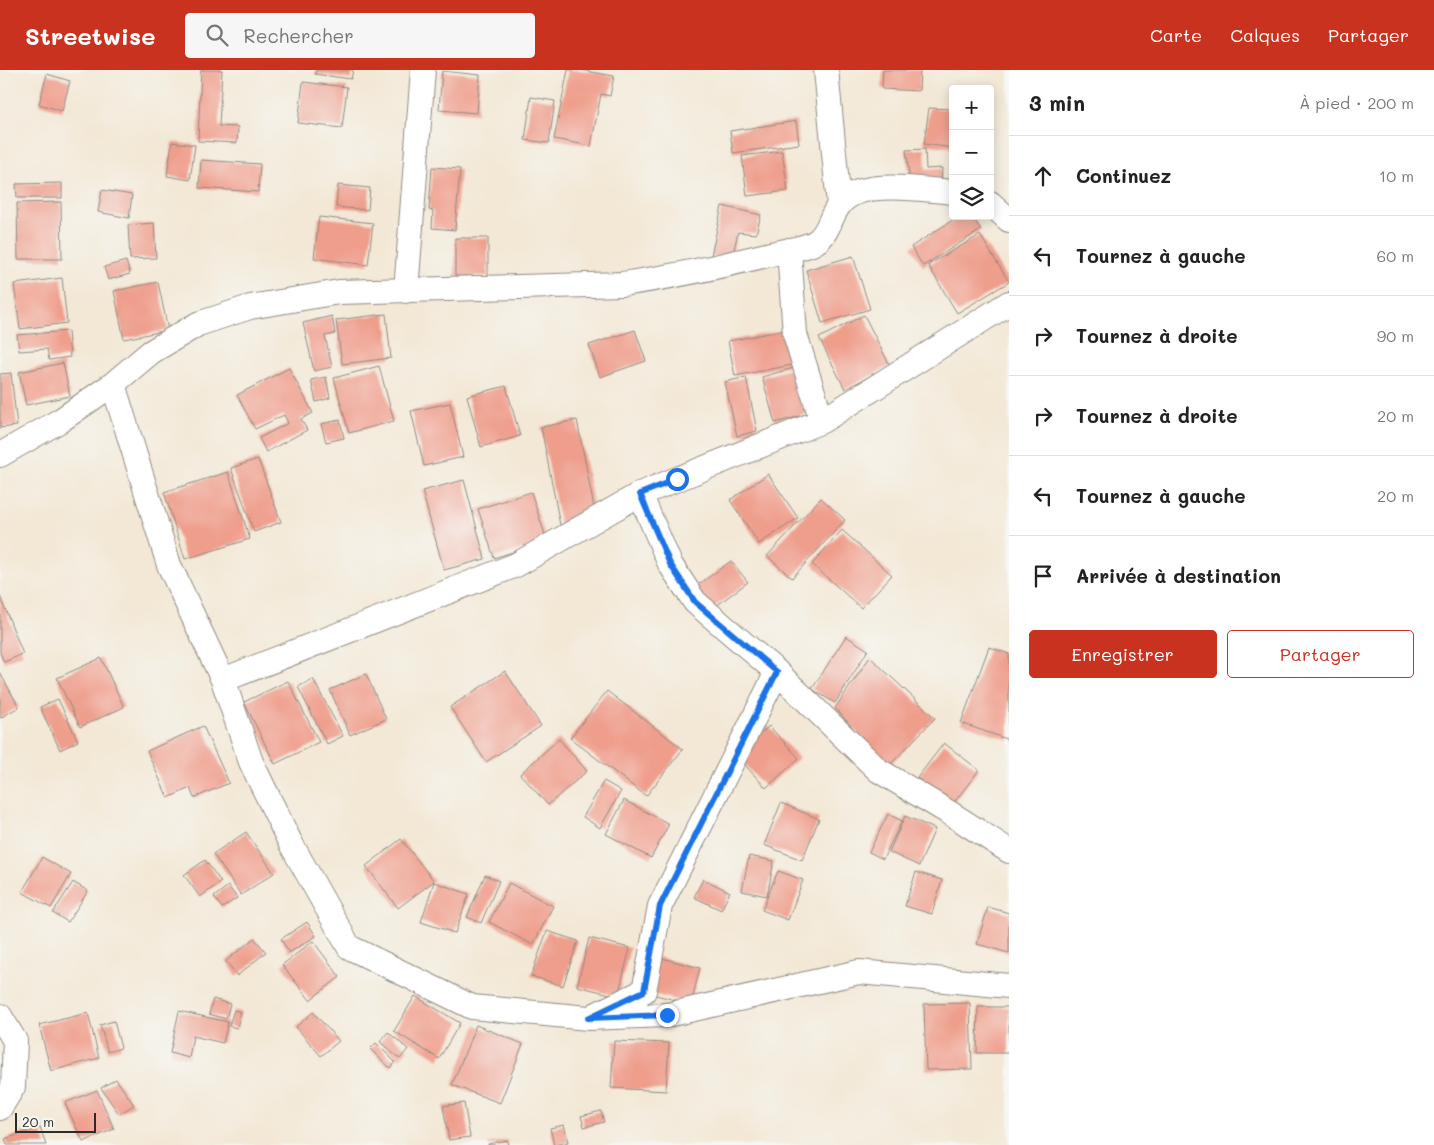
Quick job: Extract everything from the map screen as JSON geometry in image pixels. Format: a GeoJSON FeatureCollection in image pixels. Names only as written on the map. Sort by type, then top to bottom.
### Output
{"type":"FeatureCollection","features":[{"type":"Feature","properties":{"kind":"street"},"geometry":{"type":"LineString","coordinates":[[406,290],[423,70]]}},
{"type":"Feature","properties":{"kind":"street"},"geometry":{"type":"LineString","coordinates":[[826,70],[839,205]]}},
{"type":"Feature","properties":{"kind":"street"},"geometry":{"type":"LineString","coordinates":[[0,455],[61,420],[113,384],[151,352],[198,324],[250,307],[338,292],[622,284],[655,279],[812,244],[827,231],[839,205],[850,195],[864,190],[895,188],[949,192]]}},
{"type":"Feature","properties":{"kind":"street"},"geometry":{"type":"LineString","coordinates":[[994,207],[1009,220]]}},
{"type":"Feature","properties":{"kind":"street"},"geometry":{"type":"LineString","coordinates":[[789,250],[795,334],[822,421]]}},
{"type":"Feature","properties":{"kind":"street"},"geometry":{"type":"LineString","coordinates":[[223,680],[516,565],[640,494],[822,421],[1009,302]]}},
{"type":"Feature","properties":{"kind":"street"},"geometry":{"type":"LineString","coordinates":[[113,384],[169,565],[223,680],[252,762],[290,842],[349,947],[472,1007],[588,1018],[667,1015],[859,972],[1009,986]]}},
{"type":"Feature","properties":{"kind":"street"},"geometry":{"type":"LineString","coordinates":[[640,494],[670,564],[695,602],[777,672],[878,770],[1009,851]]}},
{"type":"Feature","properties":{"kind":"street"},"geometry":{"type":"LineString","coordinates":[[588,1018],[644,991],[660,906],[777,672]]}},
{"type":"Feature","properties":{"kind":"street"},"geometry":{"type":"LineString","coordinates":[[0,1016],[15,1041],[13,1088],[0,1108]]}},
{"type":"Feature","properties":{"kind":"building"},"geometry":{"type":"Polygon","coordinates":[[[201,70],[222,70],[219,126],[238,127],[237,143],[198,141],[201,70]]]}},
{"type":"Feature","properties":{"kind":"building"},"geometry":{"type":"Polygon","coordinates":[[[316,70],[353,70],[351,79],[315,74],[316,70]]]}},
{"type":"Feature","properties":{"kind":"building"},"geometry":{"type":"Polygon","coordinates":[[[568,70],[580,70],[614,76],[610,96],[601,94],[591,146],[554,139],[568,70]]]}},
{"type":"Feature","properties":{"kind":"building"},"geometry":{"type":"Polygon","coordinates":[[[883,70],[920,70],[919,91],[882,89],[883,70]]]}},
{"type":"Feature","properties":{"kind":"building"},"geometry":{"type":"Polygon","coordinates":[[[442,71],[480,75],[477,113],[439,110],[442,71]]]}},
{"type":"Feature","properties":{"kind":"building"},"geometry":{"type":"Polygon","coordinates":[[[47,74],[70,81],[62,111],[39,104],[47,74]]]}},
{"type":"Feature","properties":{"kind":"building"},"geometry":{"type":"Polygon","coordinates":[[[303,82],[347,87],[342,128],[298,123],[303,82]]]}},
{"type":"Feature","properties":{"kind":"building"},"geometry":{"type":"Polygon","coordinates":[[[531,97],[555,101],[549,143],[525,140],[531,97]]]}},
{"type":"Feature","properties":{"kind":"building"},"geometry":{"type":"Polygon","coordinates":[[[929,108],[949,109],[949,147],[924,144],[929,108]]]}},
{"type":"Feature","properties":{"kind":"building"},"geometry":{"type":"Polygon","coordinates":[[[796,121],[799,144],[733,153],[730,131],[796,121]]]}},
{"type":"Feature","properties":{"kind":"building"},"geometry":{"type":"Polygon","coordinates":[[[172,142],[195,145],[190,180],[167,176],[172,142]]]}},
{"type":"Feature","properties":{"kind":"building"},"geometry":{"type":"Polygon","coordinates":[[[925,149],[926,169],[942,168],[941,186],[911,190],[906,150],[925,149]]]}},
{"type":"Feature","properties":{"kind":"building"},"geometry":{"type":"Polygon","coordinates":[[[782,151],[788,191],[747,196],[742,156],[782,151]]]}},
{"type":"Feature","properties":{"kind":"building"},"geometry":{"type":"Polygon","coordinates":[[[201,160],[260,164],[258,192],[199,188],[201,160]]]}},
{"type":"Feature","properties":{"kind":"building"},"geometry":{"type":"Polygon","coordinates":[[[432,167],[460,169],[455,230],[432,228],[433,211],[429,210],[432,167]]]}},
{"type":"Feature","properties":{"kind":"building"},"geometry":{"type":"Polygon","coordinates":[[[62,183],[62,198],[17,198],[16,184],[62,183]]]}},
{"type":"Feature","properties":{"kind":"building"},"geometry":{"type":"Polygon","coordinates":[[[338,185],[370,188],[368,210],[336,207],[338,185]]]}},
{"type":"Feature","properties":{"kind":"building"},"geometry":{"type":"Polygon","coordinates":[[[102,190],[132,195],[129,218],[98,212],[102,190]]]}},
{"type":"Feature","properties":{"kind":"building"},"geometry":{"type":"Polygon","coordinates":[[[61,202],[62,259],[18,259],[17,203],[61,202]]]}},
{"type":"Feature","properties":{"kind":"building"},"geometry":{"type":"Polygon","coordinates":[[[722,206],[761,215],[756,234],[738,232],[732,258],[711,256],[722,206]]]}},
{"type":"Feature","properties":{"kind":"building"},"geometry":{"type":"Polygon","coordinates":[[[319,217],[373,223],[368,265],[314,258],[319,217]]]}},
{"type":"Feature","properties":{"kind":"building"},"geometry":{"type":"Polygon","coordinates":[[[953,220],[975,220],[981,230],[923,266],[911,247],[953,220]]]}},
{"type":"Feature","properties":{"kind":"building"},"geometry":{"type":"Polygon","coordinates":[[[154,223],[156,258],[130,259],[128,225],[154,223]]]}},
{"type":"Feature","properties":{"kind":"building"},"geometry":{"type":"Polygon","coordinates":[[[980,235],[1009,282],[957,313],[928,265],[980,235]]]}},
{"type":"Feature","properties":{"kind":"building"},"geometry":{"type":"Polygon","coordinates":[[[455,238],[488,238],[488,276],[455,276],[455,238]]]}},
{"type":"Feature","properties":{"kind":"building"},"geometry":{"type":"Polygon","coordinates":[[[853,256],[870,309],[822,323],[806,270],[853,256]]]}},
{"type":"Feature","properties":{"kind":"building"},"geometry":{"type":"Polygon","coordinates":[[[126,261],[130,274],[108,280],[104,267],[126,261]]]}},
{"type":"Feature","properties":{"kind":"building"},"geometry":{"type":"Polygon","coordinates":[[[62,278],[67,323],[20,329],[14,284],[62,278]]]}},
{"type":"Feature","properties":{"kind":"building"},"geometry":{"type":"Polygon","coordinates":[[[158,282],[168,330],[124,339],[114,291],[158,282]]]}},
{"type":"Feature","properties":{"kind":"building"},"geometry":{"type":"Polygon","coordinates":[[[386,314],[391,358],[342,364],[336,320],[386,314]]]}},
{"type":"Feature","properties":{"kind":"building"},"geometry":{"type":"Polygon","coordinates":[[[864,315],[890,366],[845,389],[819,338],[864,315]]]}},
{"type":"Feature","properties":{"kind":"building"},"geometry":{"type":"Polygon","coordinates":[[[332,316],[335,334],[325,336],[332,367],[314,371],[303,323],[332,316]]]}},
{"type":"Feature","properties":{"kind":"building"},"geometry":{"type":"Polygon","coordinates":[[[635,330],[646,361],[600,377],[589,345],[635,330]]]}},
{"type":"Feature","properties":{"kind":"building"},"geometry":{"type":"Polygon","coordinates":[[[785,330],[792,365],[735,376],[728,341],[785,330]]]}},
{"type":"Feature","properties":{"kind":"building"},"geometry":{"type":"Polygon","coordinates":[[[68,331],[70,357],[49,360],[47,349],[19,351],[17,335],[68,331]]]}},
{"type":"Feature","properties":{"kind":"building"},"geometry":{"type":"Polygon","coordinates":[[[63,363],[70,396],[26,405],[19,372],[63,363]]]}},
{"type":"Feature","properties":{"kind":"building"},"geometry":{"type":"Polygon","coordinates":[[[379,366],[394,421],[349,433],[334,378],[379,366]]]}},
{"type":"Feature","properties":{"kind":"building"},"geometry":{"type":"Polygon","coordinates":[[[797,367],[810,413],[775,423],[762,377],[797,367]]]}},
{"type":"Feature","properties":{"kind":"building"},"geometry":{"type":"Polygon","coordinates":[[[289,368],[313,413],[301,419],[307,430],[266,452],[259,438],[288,423],[284,415],[255,429],[237,395],[289,368]]]}},
{"type":"Feature","properties":{"kind":"building"},"geometry":{"type":"Polygon","coordinates":[[[11,373],[17,426],[0,428],[0,374],[11,373]]]}},
{"type":"Feature","properties":{"kind":"building"},"geometry":{"type":"Polygon","coordinates":[[[326,377],[330,398],[316,402],[311,380],[326,377]]]}},
{"type":"Feature","properties":{"kind":"building"},"geometry":{"type":"Polygon","coordinates":[[[746,377],[757,431],[737,436],[725,382],[746,377]]]}},
{"type":"Feature","properties":{"kind":"building"},"geometry":{"type":"Polygon","coordinates":[[[506,386],[520,436],[481,447],[467,396],[506,386]]]}},
{"type":"Feature","properties":{"kind":"building"},"geometry":{"type":"Polygon","coordinates":[[[450,403],[463,457],[424,466],[411,411],[450,403]]]}},
{"type":"Feature","properties":{"kind":"building"},"geometry":{"type":"Polygon","coordinates":[[[340,420],[344,438],[326,442],[321,424],[340,420]]]}},
{"type":"Feature","properties":{"kind":"building"},"geometry":{"type":"Polygon","coordinates":[[[577,420],[598,528],[562,535],[541,427],[577,420]]]}},
{"type":"Feature","properties":{"kind":"building"},"geometry":{"type":"Polygon","coordinates":[[[258,459],[281,522],[254,532],[231,468],[258,459]]]}},
{"type":"Feature","properties":{"kind":"building"},"geometry":{"type":"Polygon","coordinates":[[[228,472],[250,539],[185,559],[164,492],[228,472]]]}},
{"type":"Feature","properties":{"kind":"building"},"geometry":{"type":"Polygon","coordinates":[[[768,474],[798,518],[759,544],[730,500],[768,474]]]}},
{"type":"Feature","properties":{"kind":"building"},"geometry":{"type":"Polygon","coordinates":[[[464,480],[485,559],[444,570],[422,491],[464,480]]]}},
{"type":"Feature","properties":{"kind":"building"},"geometry":{"type":"Polygon","coordinates":[[[531,492],[547,541],[494,558],[478,509],[531,492]]]}},
{"type":"Feature","properties":{"kind":"building"},"geometry":{"type":"Polygon","coordinates":[[[821,498],[845,520],[792,578],[767,556],[821,498]]]}},
{"type":"Feature","properties":{"kind":"building"},"geometry":{"type":"Polygon","coordinates":[[[842,530],[892,575],[861,608],[812,564],[842,530]]]}},
{"type":"Feature","properties":{"kind":"building"},"geometry":{"type":"Polygon","coordinates":[[[731,561],[748,582],[708,612],[691,590],[731,561]]]}},
{"type":"Feature","properties":{"kind":"building"},"geometry":{"type":"Polygon","coordinates":[[[0,596],[23,654],[4,662],[0,653],[0,596]]]}},
{"type":"Feature","properties":{"kind":"building"},"geometry":{"type":"Polygon","coordinates":[[[846,636],[868,650],[835,703],[812,689],[846,636]]]}},
{"type":"Feature","properties":{"kind":"building"},"geometry":{"type":"Polygon","coordinates":[[[989,647],[1009,654],[1009,740],[961,723],[989,647]]]}},
{"type":"Feature","properties":{"kind":"building"},"geometry":{"type":"Polygon","coordinates":[[[870,657],[935,718],[888,767],[835,708],[870,657]]]}},
{"type":"Feature","properties":{"kind":"building"},"geometry":{"type":"Polygon","coordinates":[[[101,658],[124,707],[80,727],[57,678],[101,658]]]}},
{"type":"Feature","properties":{"kind":"building"},"geometry":{"type":"Polygon","coordinates":[[[505,671],[541,726],[486,762],[450,707],[505,671]]]}},
{"type":"Feature","properties":{"kind":"building"},"geometry":{"type":"Polygon","coordinates":[[[0,673],[19,707],[0,718],[0,673]]]}},
{"type":"Feature","properties":{"kind":"building"},"geometry":{"type":"Polygon","coordinates":[[[366,674],[386,719],[350,735],[330,690],[366,674]]]}},
{"type":"Feature","properties":{"kind":"building"},"geometry":{"type":"Polygon","coordinates":[[[313,679],[343,736],[327,744],[298,687],[313,679]]]}},
{"type":"Feature","properties":{"kind":"building"},"geometry":{"type":"Polygon","coordinates":[[[288,681],[319,742],[275,764],[244,702],[288,681]]]}},
{"type":"Feature","properties":{"kind":"building"},"geometry":{"type":"Polygon","coordinates":[[[607,691],[683,749],[646,796],[570,738],[607,691]]]}},
{"type":"Feature","properties":{"kind":"building"},"geometry":{"type":"Polygon","coordinates":[[[58,699],[78,741],[60,750],[40,707],[58,699]]]}},
{"type":"Feature","properties":{"kind":"building"},"geometry":{"type":"Polygon","coordinates":[[[203,726],[229,783],[194,798],[190,788],[168,798],[147,751],[203,726]]]}},
{"type":"Feature","properties":{"kind":"building"},"geometry":{"type":"Polygon","coordinates":[[[769,726],[799,758],[766,788],[736,755],[769,726]]]}},
{"type":"Feature","properties":{"kind":"building"},"geometry":{"type":"Polygon","coordinates":[[[559,739],[587,771],[548,805],[520,774],[559,739]]]}},
{"type":"Feature","properties":{"kind":"building"},"geometry":{"type":"Polygon","coordinates":[[[944,743],[979,770],[952,805],[917,778],[944,743]]]}},
{"type":"Feature","properties":{"kind":"building"},"geometry":{"type":"Polygon","coordinates":[[[604,781],[621,791],[600,828],[583,817],[604,781]]]}},
{"type":"Feature","properties":{"kind":"building"},"geometry":{"type":"Polygon","coordinates":[[[624,800],[669,824],[651,858],[606,834],[624,800]]]}},
{"type":"Feature","properties":{"kind":"building"},"geometry":{"type":"Polygon","coordinates":[[[781,803],[819,819],[802,860],[764,845],[781,803]]]}},
{"type":"Feature","properties":{"kind":"building"},"geometry":{"type":"Polygon","coordinates":[[[888,814],[902,821],[883,859],[869,852],[888,814]]]}},
{"type":"Feature","properties":{"kind":"building"},"geometry":{"type":"Polygon","coordinates":[[[905,816],[935,829],[919,866],[889,852],[905,816]]]}},
{"type":"Feature","properties":{"kind":"building"},"geometry":{"type":"Polygon","coordinates":[[[246,832],[274,873],[241,895],[213,854],[246,832]]]}},
{"type":"Feature","properties":{"kind":"building"},"geometry":{"type":"Polygon","coordinates":[[[401,839],[434,881],[398,908],[366,866],[401,839]]]}},
{"type":"Feature","properties":{"kind":"building"},"geometry":{"type":"Polygon","coordinates":[[[749,856],[774,861],[767,896],[742,891],[749,856]]]}},
{"type":"Feature","properties":{"kind":"building"},"geometry":{"type":"Polygon","coordinates":[[[42,857],[71,874],[51,908],[22,892],[42,857]]]}},
{"type":"Feature","properties":{"kind":"building"},"geometry":{"type":"Polygon","coordinates":[[[205,860],[221,882],[200,897],[184,875],[205,860]]]}},
{"type":"Feature","properties":{"kind":"building"},"geometry":{"type":"Polygon","coordinates":[[[778,871],[803,880],[788,920],[762,910],[778,871]]]}},
{"type":"Feature","properties":{"kind":"building"},"geometry":{"type":"Polygon","coordinates":[[[916,872],[942,880],[932,914],[905,906],[916,872]]]}},
{"type":"Feature","properties":{"kind":"building"},"geometry":{"type":"Polygon","coordinates":[[[485,875],[499,881],[481,923],[467,917],[485,875]]]}},
{"type":"Feature","properties":{"kind":"building"},"geometry":{"type":"Polygon","coordinates":[[[703,879],[730,892],[721,910],[694,897],[703,879]]]}},
{"type":"Feature","properties":{"kind":"building"},"geometry":{"type":"Polygon","coordinates":[[[73,882],[88,891],[68,922],[53,913],[73,882]]]}},
{"type":"Feature","properties":{"kind":"building"},"geometry":{"type":"Polygon","coordinates":[[[434,882],[469,894],[455,933],[421,922],[434,882]]]}},
{"type":"Feature","properties":{"kind":"building"},"geometry":{"type":"Polygon","coordinates":[[[509,883],[553,906],[533,945],[489,922],[509,883]]]}},
{"type":"Feature","properties":{"kind":"building"},"geometry":{"type":"Polygon","coordinates":[[[228,886],[237,898],[222,908],[214,897],[228,886]]]}},
{"type":"Feature","properties":{"kind":"building"},"geometry":{"type":"Polygon","coordinates":[[[988,907],[1009,913],[1009,953],[977,944],[988,907]]]}},
{"type":"Feature","properties":{"kind":"building"},"geometry":{"type":"Polygon","coordinates":[[[307,922],[316,936],[289,953],[281,939],[307,922]]]}},
{"type":"Feature","properties":{"kind":"building"},"geometry":{"type":"Polygon","coordinates":[[[547,931],[578,941],[563,986],[531,976],[547,931]]]}},
{"type":"Feature","properties":{"kind":"building"},"geometry":{"type":"Polygon","coordinates":[[[254,938],[266,952],[237,976],[226,961],[254,938]]]}},
{"type":"Feature","properties":{"kind":"building"},"geometry":{"type":"Polygon","coordinates":[[[589,938],[630,948],[618,996],[577,986],[589,938]]]}},
{"type":"Feature","properties":{"kind":"building"},"geometry":{"type":"Polygon","coordinates":[[[313,941],[340,977],[310,1000],[282,965],[313,941]]]}},
{"type":"Feature","properties":{"kind":"building"},"geometry":{"type":"Polygon","coordinates":[[[658,957],[700,968],[691,1004],[648,993],[658,957]]]}},
{"type":"Feature","properties":{"kind":"building"},"geometry":{"type":"Polygon","coordinates":[[[415,996],[460,1023],[439,1059],[394,1031],[415,996]]]}},
{"type":"Feature","properties":{"kind":"building"},"geometry":{"type":"Polygon","coordinates":[[[213,999],[230,1004],[226,1019],[209,1014],[213,999]]]}},
{"type":"Feature","properties":{"kind":"building"},"geometry":{"type":"Polygon","coordinates":[[[970,1003],[972,1069],[926,1070],[924,1004],[970,1003]]]}},
{"type":"Feature","properties":{"kind":"building"},"geometry":{"type":"Polygon","coordinates":[[[978,1007],[1009,1007],[1009,1053],[977,1053],[978,1007]]]}},
{"type":"Feature","properties":{"kind":"building"},"geometry":{"type":"Polygon","coordinates":[[[234,1010],[241,1012],[237,1028],[229,1026],[234,1010]]]}},
{"type":"Feature","properties":{"kind":"building"},"geometry":{"type":"Polygon","coordinates":[[[179,1011],[228,1022],[223,1043],[193,1036],[189,1058],[170,1053],[179,1011]]]}},
{"type":"Feature","properties":{"kind":"building"},"geometry":{"type":"Polygon","coordinates":[[[313,1012],[339,1041],[321,1056],[296,1027],[313,1012]]]}},
{"type":"Feature","properties":{"kind":"building"},"geometry":{"type":"Polygon","coordinates":[[[88,1013],[99,1058],[51,1071],[39,1025],[88,1013]]]}},
{"type":"Feature","properties":{"kind":"building"},"geometry":{"type":"Polygon","coordinates":[[[114,1021],[121,1048],[108,1052],[100,1025],[114,1021]]]}},
{"type":"Feature","properties":{"kind":"building"},"geometry":{"type":"Polygon","coordinates":[[[476,1025],[523,1044],[500,1103],[452,1085],[476,1025]]]}},
{"type":"Feature","properties":{"kind":"building"},"geometry":{"type":"Polygon","coordinates":[[[388,1032],[408,1049],[400,1059],[380,1042],[388,1032]]]}},
{"type":"Feature","properties":{"kind":"building"},"geometry":{"type":"Polygon","coordinates":[[[614,1041],[669,1043],[666,1091],[611,1088],[614,1041]]]}},
{"type":"Feature","properties":{"kind":"building"},"geometry":{"type":"Polygon","coordinates":[[[376,1043],[395,1062],[390,1068],[370,1049],[376,1043]]]}},
{"type":"Feature","properties":{"kind":"building"},"geometry":{"type":"Polygon","coordinates":[[[116,1079],[134,1105],[119,1114],[101,1088],[116,1079]]]}},
{"type":"Feature","properties":{"kind":"building"},"geometry":{"type":"Polygon","coordinates":[[[97,1090],[114,1129],[83,1142],[65,1103],[97,1090]]]}},
{"type":"Feature","properties":{"kind":"building"},"geometry":{"type":"Polygon","coordinates":[[[464,1103],[470,1137],[449,1140],[443,1106],[464,1103]]]}},
{"type":"Feature","properties":{"kind":"building"},"geometry":{"type":"Polygon","coordinates":[[[601,1111],[604,1122],[584,1127],[581,1116],[601,1111]]]}},
{"type":"Feature","properties":{"kind":"building"},"geometry":{"type":"Polygon","coordinates":[[[564,1125],[568,1142],[554,1145],[550,1128],[564,1125]]]}},
{"type":"Feature","properties":{"kind":"building"},"geometry":{"type":"Polygon","coordinates":[[[40,1127],[46,1145],[7,1145],[5,1139],[40,1127]]]}},
{"type":"Feature","properties":{"kind":"building"},"geometry":{"type":"Polygon","coordinates":[[[507,1140],[508,1145],[488,1145],[488,1144],[507,1140]]]}},
{"type":"Feature","properties":{"kind":"route"},"geometry":{"type":"LineString","coordinates":[[667,1015],[588,1018],[644,991],[660,906],[777,672],[695,602],[670,564],[640,494],[677,479]]}}]}
